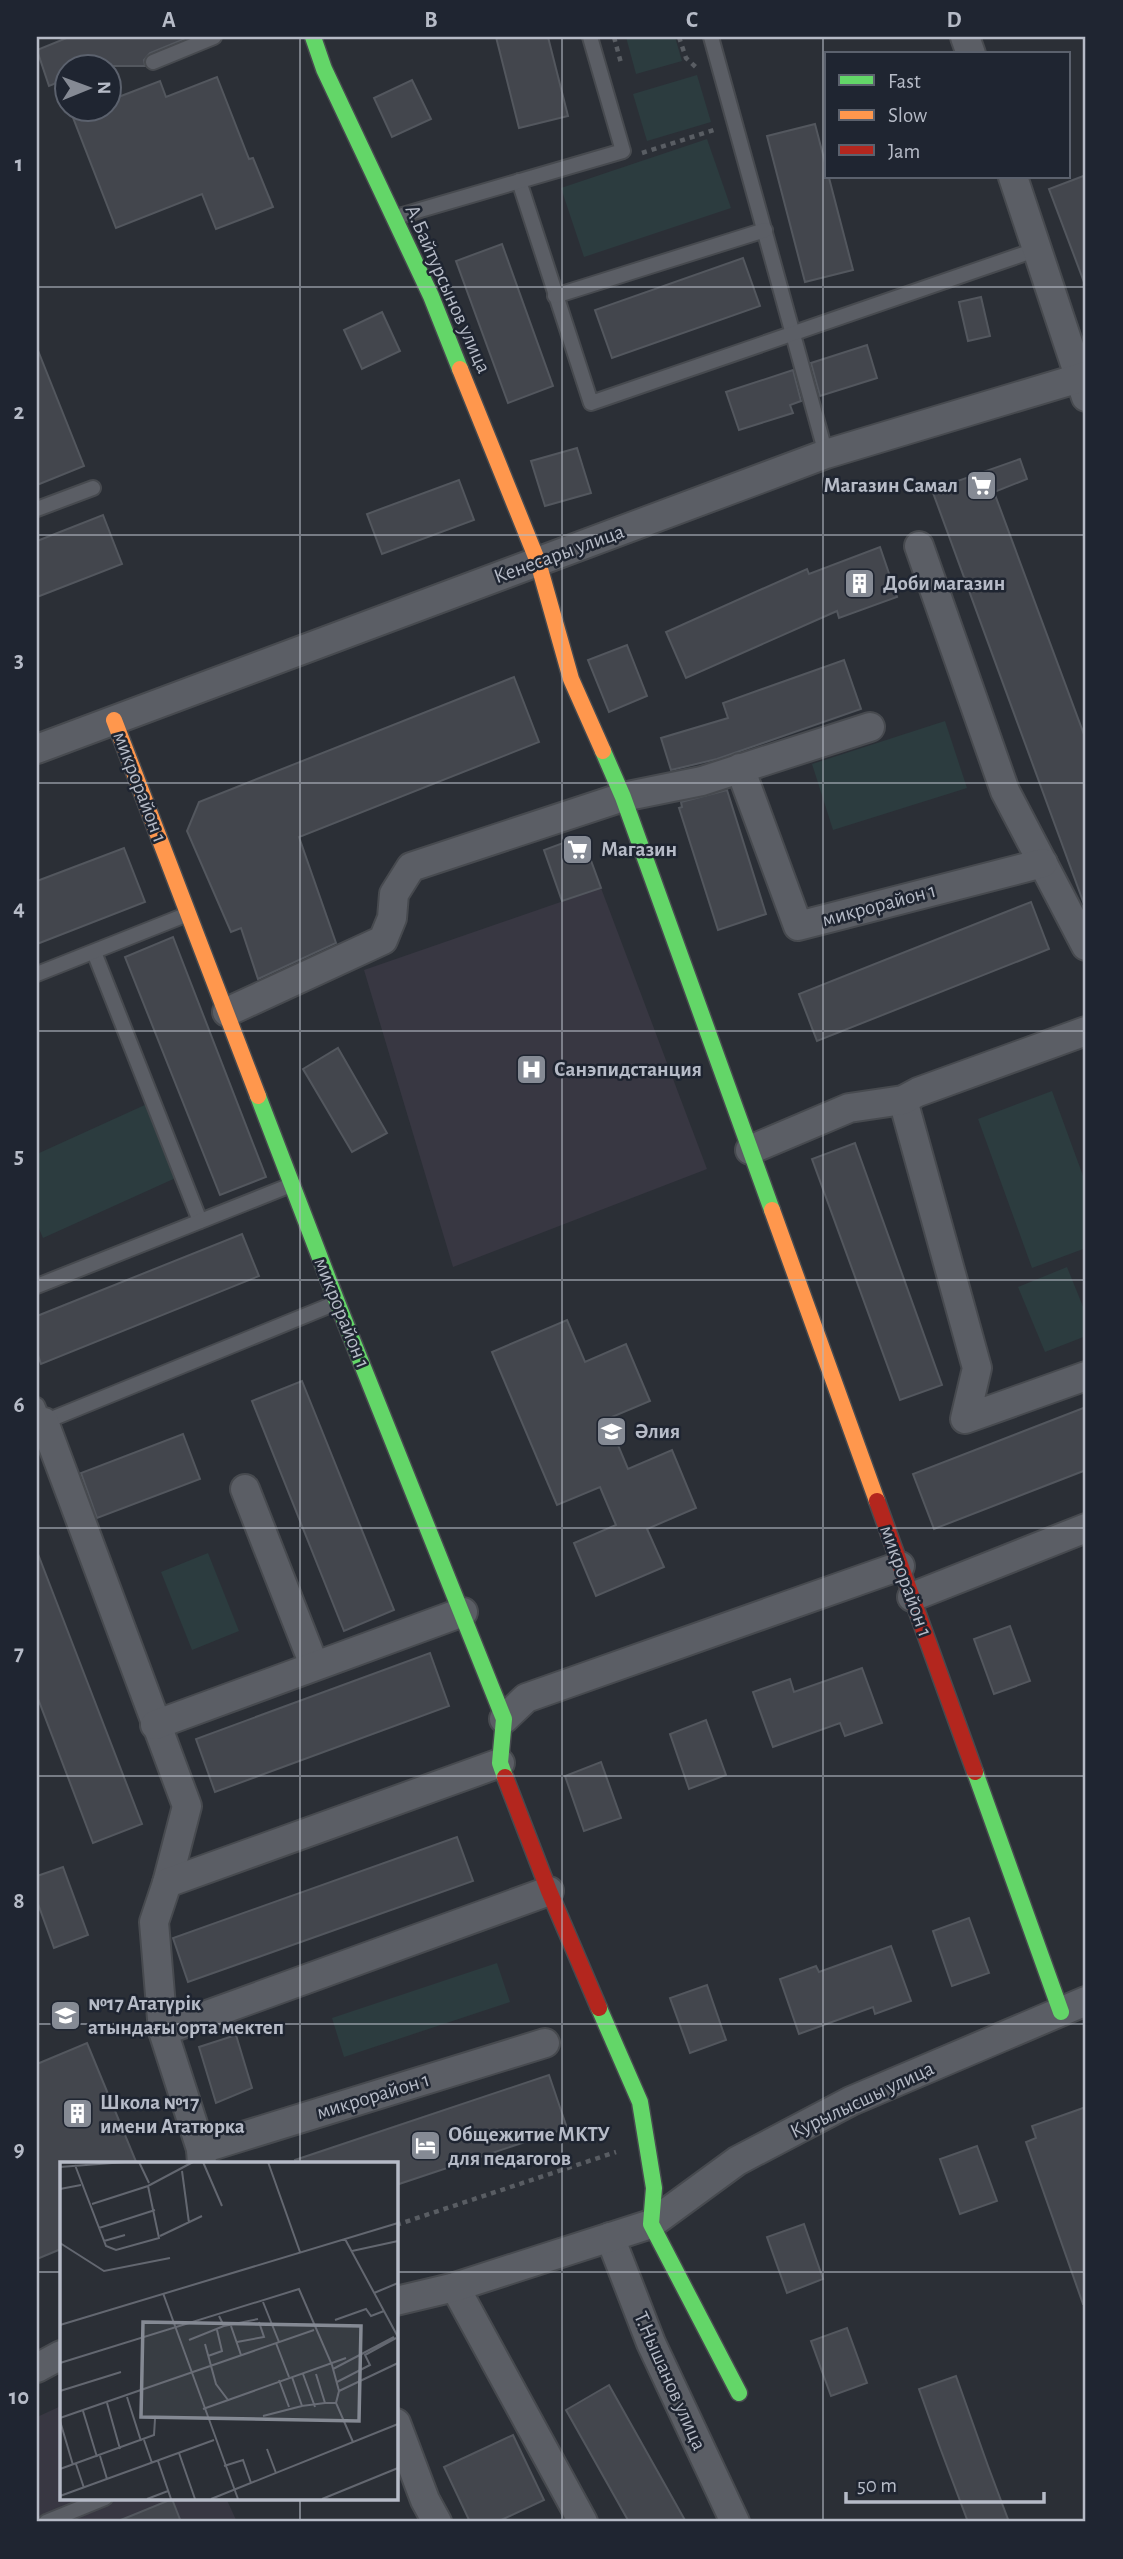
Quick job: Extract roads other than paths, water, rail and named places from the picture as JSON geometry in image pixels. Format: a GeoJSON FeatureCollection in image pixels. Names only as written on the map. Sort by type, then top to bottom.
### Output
{"type":"FeatureCollection","features":[{"type":"Feature","properties":{"kind":"street","name":"А.Байтурсынов улица"},"geometry":{"type":"LineString","coordinates":[[313,37],[324,69],[431,296],[538,562]]}},
{"type":"Feature","properties":{"kind":"street"},"geometry":{"type":"LineString","coordinates":[[1013,178],[1084,384]]}},
{"type":"Feature","properties":{"kind":"street","name":"Кенесары улица"},"geometry":{"type":"LineString","coordinates":[[37,749],[826,454],[1084,384]]}},
{"type":"Feature","properties":{"kind":"street"},"geometry":{"type":"LineString","coordinates":[[919,546],[1005,791],[1086,946]]}},
{"type":"Feature","properties":{"kind":"street","name":"микрорайон 1"},"geometry":{"type":"LineString","coordinates":[[538,562],[571,679],[623,797],[900,1566],[1074,2007]]}},
{"type":"Feature","properties":{"kind":"street","name":"микрорайон 1"},"geometry":{"type":"LineString","coordinates":[[114,720],[337,1302],[504,1719]]}},
{"type":"Feature","properties":{"kind":"street"},"geometry":{"type":"LineString","coordinates":[[227,1012],[383,940],[392,918],[394,894],[411,867],[623,797],[702,780],[870,727]]}},
{"type":"Feature","properties":{"kind":"street","name":"микрорайон 1"},"geometry":{"type":"LineString","coordinates":[[740,768],[798,926],[1042,863]]}},
{"type":"Feature","properties":{"kind":"street"},"geometry":{"type":"LineString","coordinates":[[750,1150],[849,1108],[904,1100],[918,1092],[1086,1031]]}},
{"type":"Feature","properties":{"kind":"street"},"geometry":{"type":"LineString","coordinates":[[904,1100],[977,1368],[965,1419],[1086,1376]]}},
{"type":"Feature","properties":{"kind":"street","name":"микрорайон 1"},"geometry":{"type":"LineString","coordinates":[[40,1413],[187,1806],[154,1922],[163,2031],[202,2157],[545,2043]]}},
{"type":"Feature","properties":{"kind":"street"},"geometry":{"type":"LineString","coordinates":[[245,1489],[314,1665]]}},
{"type":"Feature","properties":{"kind":"street"},"geometry":{"type":"LineString","coordinates":[[912,1597],[1086,1528]]}},
{"type":"Feature","properties":{"kind":"street"},"geometry":{"type":"LineString","coordinates":[[739,2393],[651,2224],[654,2188],[640,2102],[549,1891],[500,1763],[504,1719],[526,1699],[900,1566]]}},
{"type":"Feature","properties":{"kind":"street"},"geometry":{"type":"LineString","coordinates":[[155,1725],[463,1612]]}},
{"type":"Feature","properties":{"kind":"street"},"geometry":{"type":"LineString","coordinates":[[167,1883],[500,1763]]}},
{"type":"Feature","properties":{"kind":"street"},"geometry":{"type":"LineString","coordinates":[[163,2031],[549,1891]]}},
{"type":"Feature","properties":{"kind":"street","name":"Курылысшы улица"},"geometry":{"type":"LineString","coordinates":[[397,2301],[455,2287],[651,2224],[737,2161],[851,2101],[1074,2007]]}},
{"type":"Feature","properties":{"kind":"street","name":"Т.Нышанов улица"},"geometry":{"type":"LineString","coordinates":[[610,2237],[651,2343],[736,2522]]}},
{"type":"Feature","properties":{"kind":"street"},"geometry":{"type":"LineString","coordinates":[[455,2287],[583,2522]]}},
{"type":"Feature","properties":{"kind":"street"},"geometry":{"type":"LineString","coordinates":[[37,2368],[60,2356]]}},
{"type":"Feature","properties":{"kind":"street"},"geometry":{"type":"LineString","coordinates":[[397,2426],[425,2500],[437,2522]]}},
{"type":"Feature","properties":{"kind":"lane"},"geometry":{"type":"LineString","coordinates":[[153,62],[214,37]]}},
{"type":"Feature","properties":{"kind":"lane"},"geometry":{"type":"LineString","coordinates":[[394,218],[623,150],[590,37]]}},
{"type":"Feature","properties":{"kind":"lane"},"geometry":{"type":"LineString","coordinates":[[711,37],[826,454]]}},
{"type":"Feature","properties":{"kind":"lane"},"geometry":{"type":"LineString","coordinates":[[519,181],[591,403],[1038,249]]}},
{"type":"Feature","properties":{"kind":"lane"},"geometry":{"type":"LineString","coordinates":[[555,296],[765,230]]}},
{"type":"Feature","properties":{"kind":"lane"},"geometry":{"type":"LineString","coordinates":[[37,509],[93,488]]}},
{"type":"Feature","properties":{"kind":"lane"},"geometry":{"type":"LineString","coordinates":[[37,974],[190,913]]}},
{"type":"Feature","properties":{"kind":"lane"},"geometry":{"type":"LineString","coordinates":[[94,952],[200,1221]]}},
{"type":"Feature","properties":{"kind":"lane"},"geometry":{"type":"LineString","coordinates":[[37,1286],[292,1184]]}},
{"type":"Feature","properties":{"kind":"lane"},"geometry":{"type":"LineString","coordinates":[[40,1413],[337,1302]]}},
{"type":"Feature","properties":{"kind":"lane"},"geometry":{"type":"LineString","coordinates":[[46,2522],[76,2517],[102,2500]]}},
{"type":"Feature","properties":{"kind":"place","name":"Магазин Самал"},"geometry":{"type":"Point","coordinates":[981,485]}},
{"type":"Feature","properties":{"kind":"place","name":"Доби магазин"},"geometry":{"type":"Point","coordinates":[860,583]}},
{"type":"Feature","properties":{"kind":"place","name":"Магазин"},"geometry":{"type":"Point","coordinates":[578,849]}},
{"type":"Feature","properties":{"kind":"place","name":"Санэпидстанция"},"geometry":{"type":"Point","coordinates":[531,1069]}},
{"type":"Feature","properties":{"kind":"place","name":"Әлия"},"geometry":{"type":"Point","coordinates":[612,1431]}},
{"type":"Feature","properties":{"kind":"place","name":"№17 Ататүрік атындағы орта мектеп"},"geometry":{"type":"Point","coordinates":[65,2015]}},
{"type":"Feature","properties":{"kind":"place","name":"Школа №17 имени Ататюрка"},"geometry":{"type":"Point","coordinates":[77,2114]}},
{"type":"Feature","properties":{"kind":"place","name":"Общежитие МКТУ для педагогов"},"geometry":{"type":"Point","coordinates":[425,2146]}}]}
